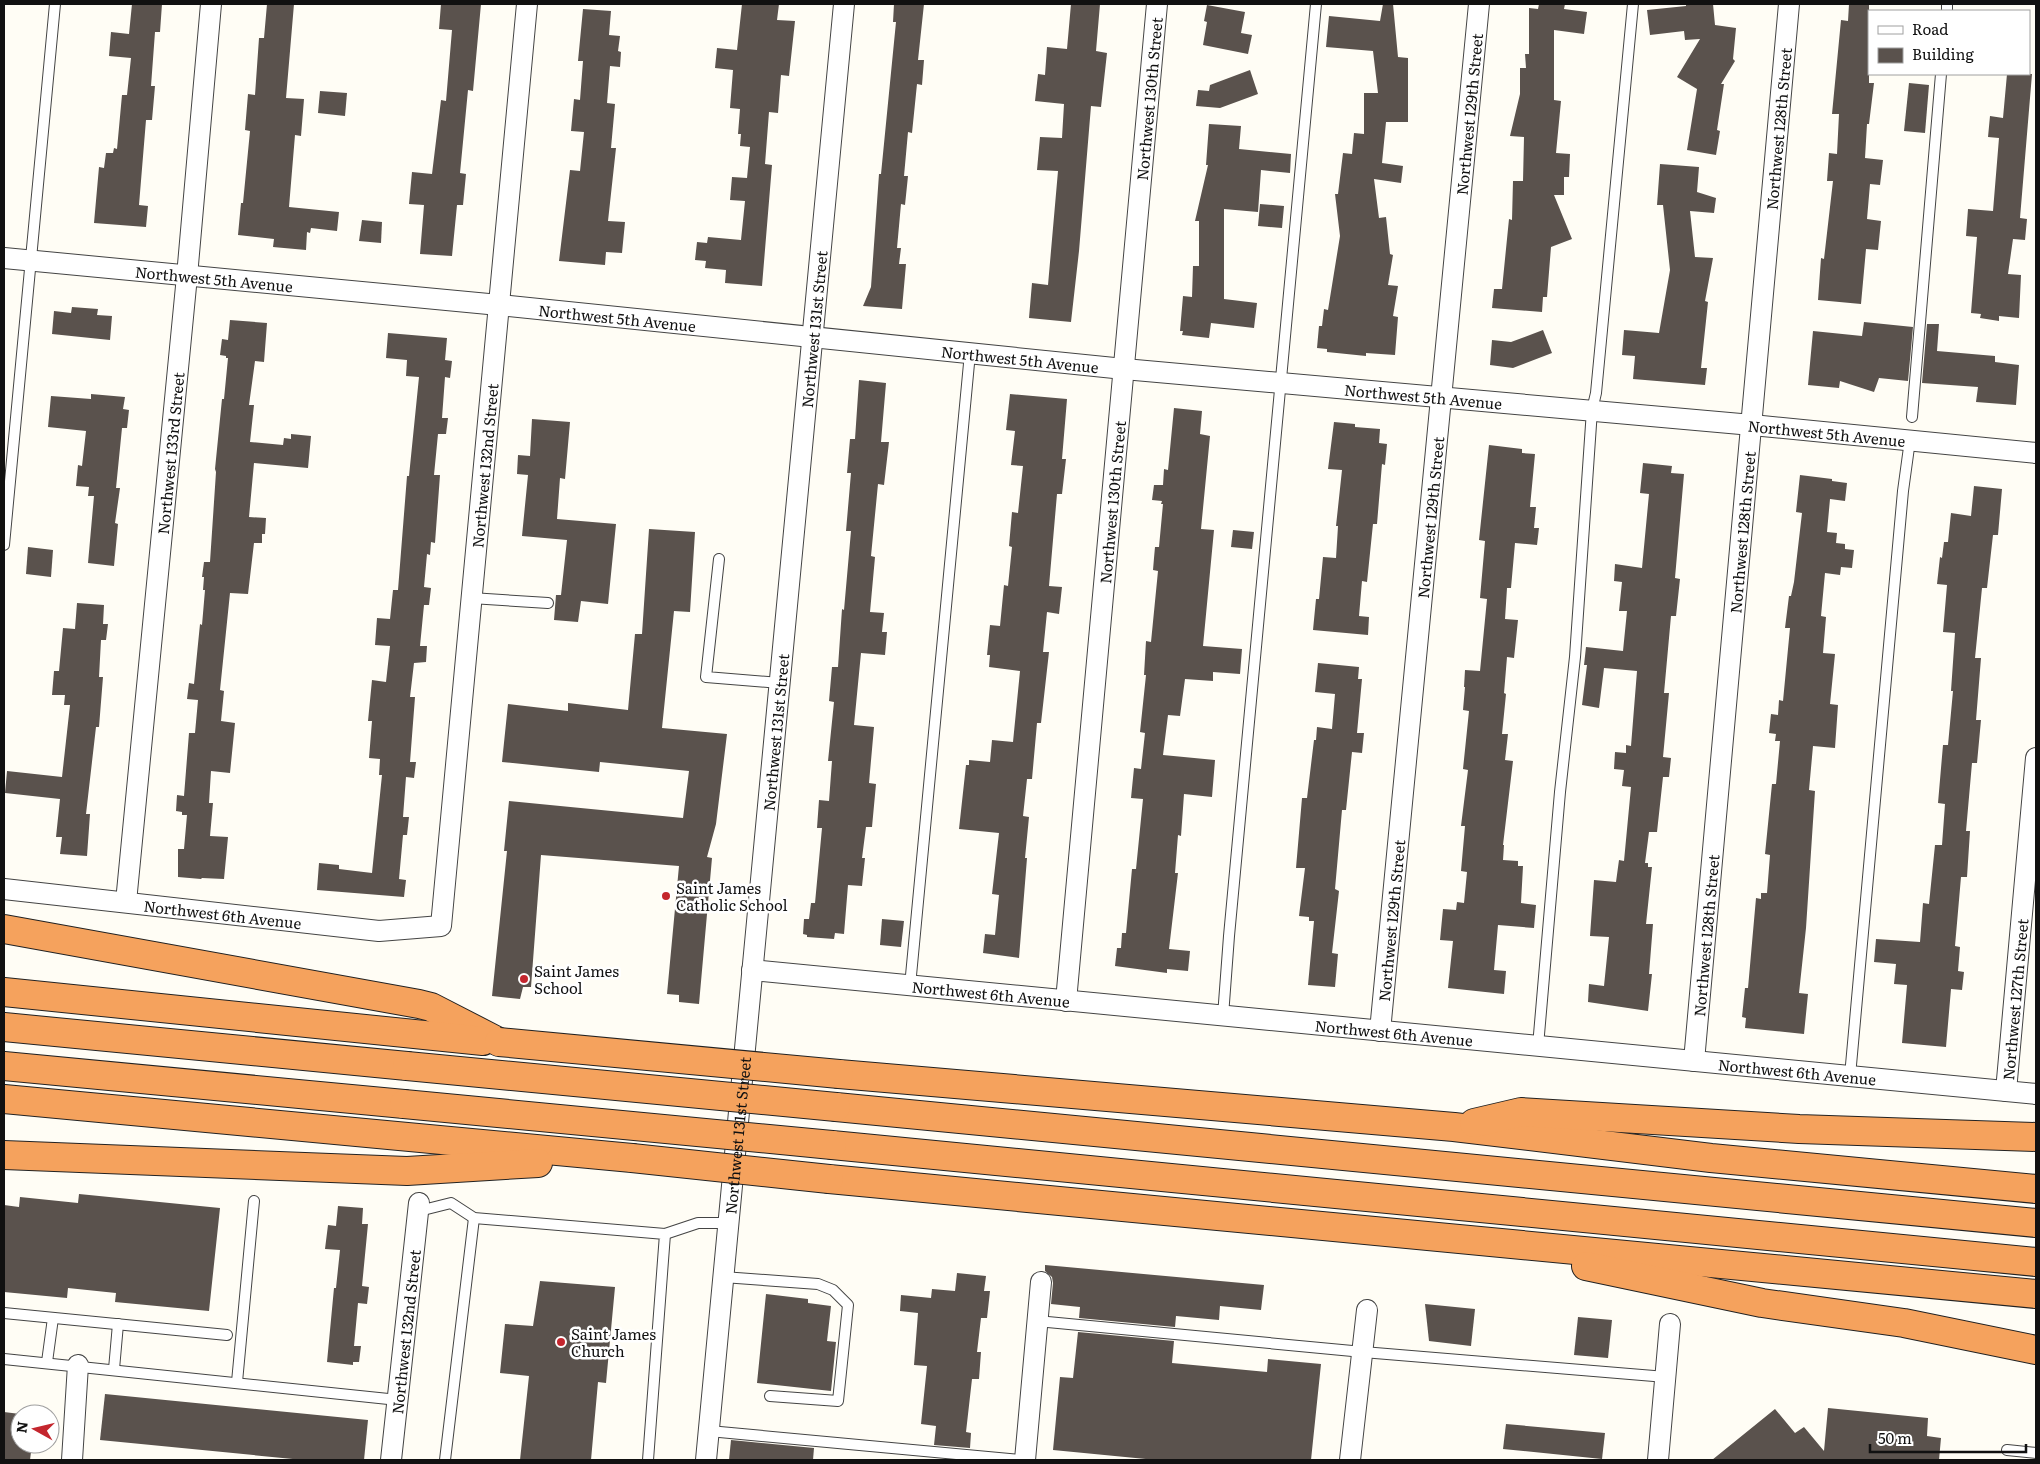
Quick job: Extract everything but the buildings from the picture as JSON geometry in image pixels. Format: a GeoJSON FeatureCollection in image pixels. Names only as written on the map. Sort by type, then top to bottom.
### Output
{"type":"FeatureCollection","features":[{"type":"Feature","properties":{"kind":"highway"},"geometry":{"type":"LineString","coordinates":[[4,929],[419,1004],[431,1007],[499,1042]]}},
{"type":"Feature","properties":{"kind":"highway"},"geometry":{"type":"LineString","coordinates":[[4,992],[839,1074],[1454,1127],[1711,1158],[2036,1189]]}},
{"type":"Feature","properties":{"kind":"highway"},"geometry":{"type":"LineString","coordinates":[[4,1027],[2036,1222]]}},
{"type":"Feature","properties":{"kind":"highway"},"geometry":{"type":"LineString","coordinates":[[4,1066],[2036,1262]]}},
{"type":"Feature","properties":{"kind":"highway"},"geometry":{"type":"LineString","coordinates":[[4,1099],[2036,1294]]}},
{"type":"Feature","properties":{"kind":"highway"},"geometry":{"type":"LineString","coordinates":[[1454,1127],[1521,1112],[1799,1129],[2036,1137]]}},
{"type":"Feature","properties":{"kind":"highway"},"geometry":{"type":"LineString","coordinates":[[4,1155],[407,1171],[632,1158]]}},
{"type":"Feature","properties":{"kind":"highway"},"geometry":{"type":"LineString","coordinates":[[1455,1238],[1762,1303],[1904,1323],[2036,1350]]}},
{"type":"Feature","properties":{"kind":"street","name":"Northwest 133rd Street"},"geometry":{"type":"LineString","coordinates":[[126,902],[187,276],[211,4]]}},
{"type":"Feature","properties":{"kind":"street","name":"Northwest 132nd Street"},"geometry":{"type":"LineString","coordinates":[[441,926],[527,4]]}},
{"type":"Feature","properties":{"kind":"street","name":"Northwest 131st Street"},"geometry":{"type":"LineString","coordinates":[[706,1460],[844,4]]}},
{"type":"Feature","properties":{"kind":"street","name":"Northwest 130th Street"},"geometry":{"type":"LineString","coordinates":[[1066,1001],[1157,4]]}},
{"type":"Feature","properties":{"kind":"street","name":"Northwest 129th Street"},"geometry":{"type":"LineString","coordinates":[[1380,1030],[1479,4]]}},
{"type":"Feature","properties":{"kind":"street","name":"Northwest 128th Street"},"geometry":{"type":"LineString","coordinates":[[1694,1061],[1789,4]]}},
{"type":"Feature","properties":{"kind":"street","name":"Northwest 5th Avenue"},"geometry":{"type":"LineString","coordinates":[[4,258],[499,305],[1124,369],[1592,410],[2036,453]]}},
{"type":"Feature","properties":{"kind":"street","name":"Northwest 127th Street"},"geometry":{"type":"LineString","coordinates":[[2006,1091],[2036,758]]}},
{"type":"Feature","properties":{"kind":"street","name":"Northwest 6th Avenue"},"geometry":{"type":"LineString","coordinates":[[4,889],[379,931],[441,926]]}},
{"type":"Feature","properties":{"kind":"street","name":"Northwest 6th Avenue"},"geometry":{"type":"LineString","coordinates":[[752,970],[2036,1094]]}},
{"type":"Feature","properties":{"kind":"street","name":"Northwest 132nd Street"},"geometry":{"type":"LineString","coordinates":[[391,1460],[419,1207]]}},
{"type":"Feature","properties":{"kind":"street"},"geometry":{"type":"LineString","coordinates":[[1025,1460],[1041,1282]]}},
{"type":"Feature","properties":{"kind":"street"},"geometry":{"type":"LineString","coordinates":[[1350,1460],[1367,1310]]}},
{"type":"Feature","properties":{"kind":"street"},"geometry":{"type":"LineString","coordinates":[[1658,1460],[1670,1324]]}},
{"type":"Feature","properties":{"kind":"street"},"geometry":{"type":"LineString","coordinates":[[72,1460],[78,1365]]}},
{"type":"Feature","properties":{"kind":"lane"},"geometry":{"type":"LineString","coordinates":[[4,546],[55,4]]}},
{"type":"Feature","properties":{"kind":"lane"},"geometry":{"type":"LineString","coordinates":[[1223,1016],[1316,4]]}},
{"type":"Feature","properties":{"kind":"lane"},"geometry":{"type":"LineString","coordinates":[[1538,1046],[1560,792],[1575,657],[1592,410],[1596,392],[1615,211],[1633,4]]}},
{"type":"Feature","properties":{"kind":"lane"},"geometry":{"type":"LineString","coordinates":[[1912,417],[1941,75]]}},
{"type":"Feature","properties":{"kind":"lane"},"geometry":{"type":"LineString","coordinates":[[910,986],[970,353]]}},
{"type":"Feature","properties":{"kind":"lane"},"geometry":{"type":"LineString","coordinates":[[1850,1076],[1902,501],[1910,440]]}},
{"type":"Feature","properties":{"kind":"lane"},"geometry":{"type":"LineString","coordinates":[[719,559],[706,677],[780,684]]}},
{"type":"Feature","properties":{"kind":"lane"},"geometry":{"type":"LineString","coordinates":[[471,598],[548,603]]}},
{"type":"Feature","properties":{"kind":"lane"},"geometry":{"type":"LineString","coordinates":[[237,1382],[254,1201]]}},
{"type":"Feature","properties":{"kind":"lane"},"geometry":{"type":"LineString","coordinates":[[419,1207],[451,1204],[474,1218],[665,1234],[698,1223],[729,1224]]}},
{"type":"Feature","properties":{"kind":"lane"},"geometry":{"type":"LineString","coordinates":[[445,1460],[474,1218]]}},
{"type":"Feature","properties":{"kind":"lane"},"geometry":{"type":"LineString","coordinates":[[648,1460],[665,1234]]}},
{"type":"Feature","properties":{"kind":"lane"},"geometry":{"type":"LineString","coordinates":[[723,1277],[818,1284],[833,1290],[848,1305],[838,1402],[770,1396]]}},
{"type":"Feature","properties":{"kind":"lane"},"geometry":{"type":"LineString","coordinates":[[4,1313],[227,1335]]}},
{"type":"Feature","properties":{"kind":"lane"},"geometry":{"type":"LineString","coordinates":[[47,1362],[53,1318]]}},
{"type":"Feature","properties":{"kind":"lane"},"geometry":{"type":"LineString","coordinates":[[1037,1321],[1363,1352],[1666,1377]]}},
{"type":"Feature","properties":{"kind":"lane"},"geometry":{"type":"LineString","coordinates":[[114,1369],[118,1324]]}},
{"type":"Feature","properties":{"kind":"lane"},"geometry":{"type":"LineString","coordinates":[[4,1359],[78,1365],[398,1400]]}},
{"type":"Feature","properties":{"kind":"lane"},"geometry":{"type":"LineString","coordinates":[[709,1430],[1021,1460]]}},
{"type":"Feature","properties":{"kind":"lane"},"geometry":{"type":"LineString","coordinates":[[2007,1450],[2036,1453]]}},
{"type":"Feature","properties":{"kind":"place","name":"Saint James Catholic School"},"geometry":{"type":"Point","coordinates":[666,896]}},
{"type":"Feature","properties":{"kind":"place","name":"Saint James School"},"geometry":{"type":"Point","coordinates":[524,979]}},
{"type":"Feature","properties":{"kind":"place","name":"Saint James Church"},"geometry":{"type":"Point","coordinates":[561,1342]}}]}
